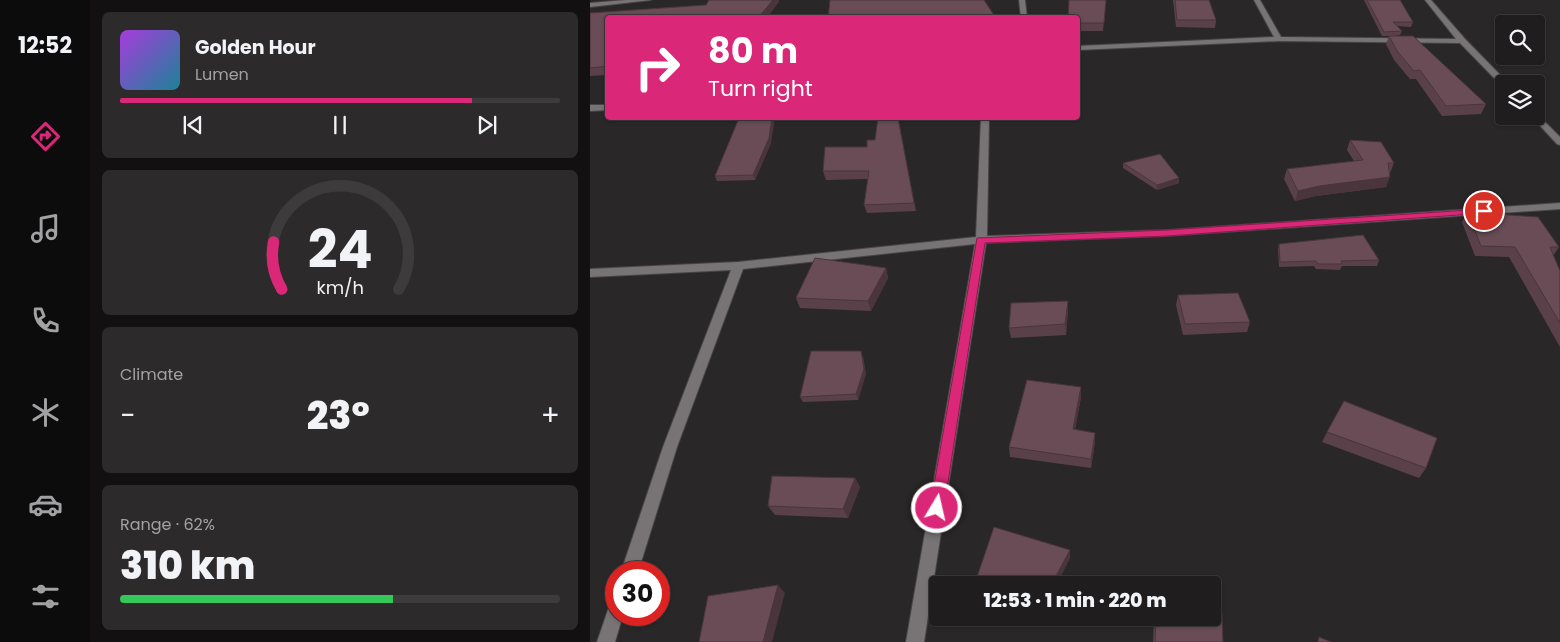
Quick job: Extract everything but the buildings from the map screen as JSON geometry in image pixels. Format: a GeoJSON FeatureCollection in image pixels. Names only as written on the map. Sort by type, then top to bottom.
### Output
{"type":"FeatureCollection","features":[{"type":"Feature","properties":{"kind":"street"},"geometry":{"type":"LineString","coordinates":[[590,5],[593,0]]}},
{"type":"Feature","properties":{"kind":"street"},"geometry":{"type":"LineString","coordinates":[[590,5],[648,0]]}},
{"type":"Feature","properties":{"kind":"street"},"geometry":{"type":"LineString","coordinates":[[1022,0],[1024,15]]}},
{"type":"Feature","properties":{"kind":"street"},"geometry":{"type":"LineString","coordinates":[[1257,0],[1279,39]]}},
{"type":"Feature","properties":{"kind":"street"},"geometry":{"type":"LineString","coordinates":[[1428,0],[1462,41],[1496,75]]}},
{"type":"Feature","properties":{"kind":"street"},"geometry":{"type":"LineString","coordinates":[[1080,48],[1279,39],[1462,41]]}},
{"type":"Feature","properties":{"kind":"street"},"geometry":{"type":"LineString","coordinates":[[590,108],[605,106]]}},
{"type":"Feature","properties":{"kind":"street"},"geometry":{"type":"LineString","coordinates":[[915,642],[981,240],[984,120]]}},
{"type":"Feature","properties":{"kind":"street"},"geometry":{"type":"LineString","coordinates":[[1544,125],[1560,142]]}},
{"type":"Feature","properties":{"kind":"street"},"geometry":{"type":"LineString","coordinates":[[590,273],[738,266],[981,240],[1167,233],[1560,206]]}},
{"type":"Feature","properties":{"kind":"street"},"geometry":{"type":"LineString","coordinates":[[633,561],[670,447],[738,266]]}},
{"type":"Feature","properties":{"kind":"street"},"geometry":{"type":"LineString","coordinates":[[606,642],[611,626]]}},
{"type":"Feature","properties":{"kind":"route"},"geometry":{"type":"LineString","coordinates":[[937,508],[981,240],[1167,233],[1484,211]]}}]}
